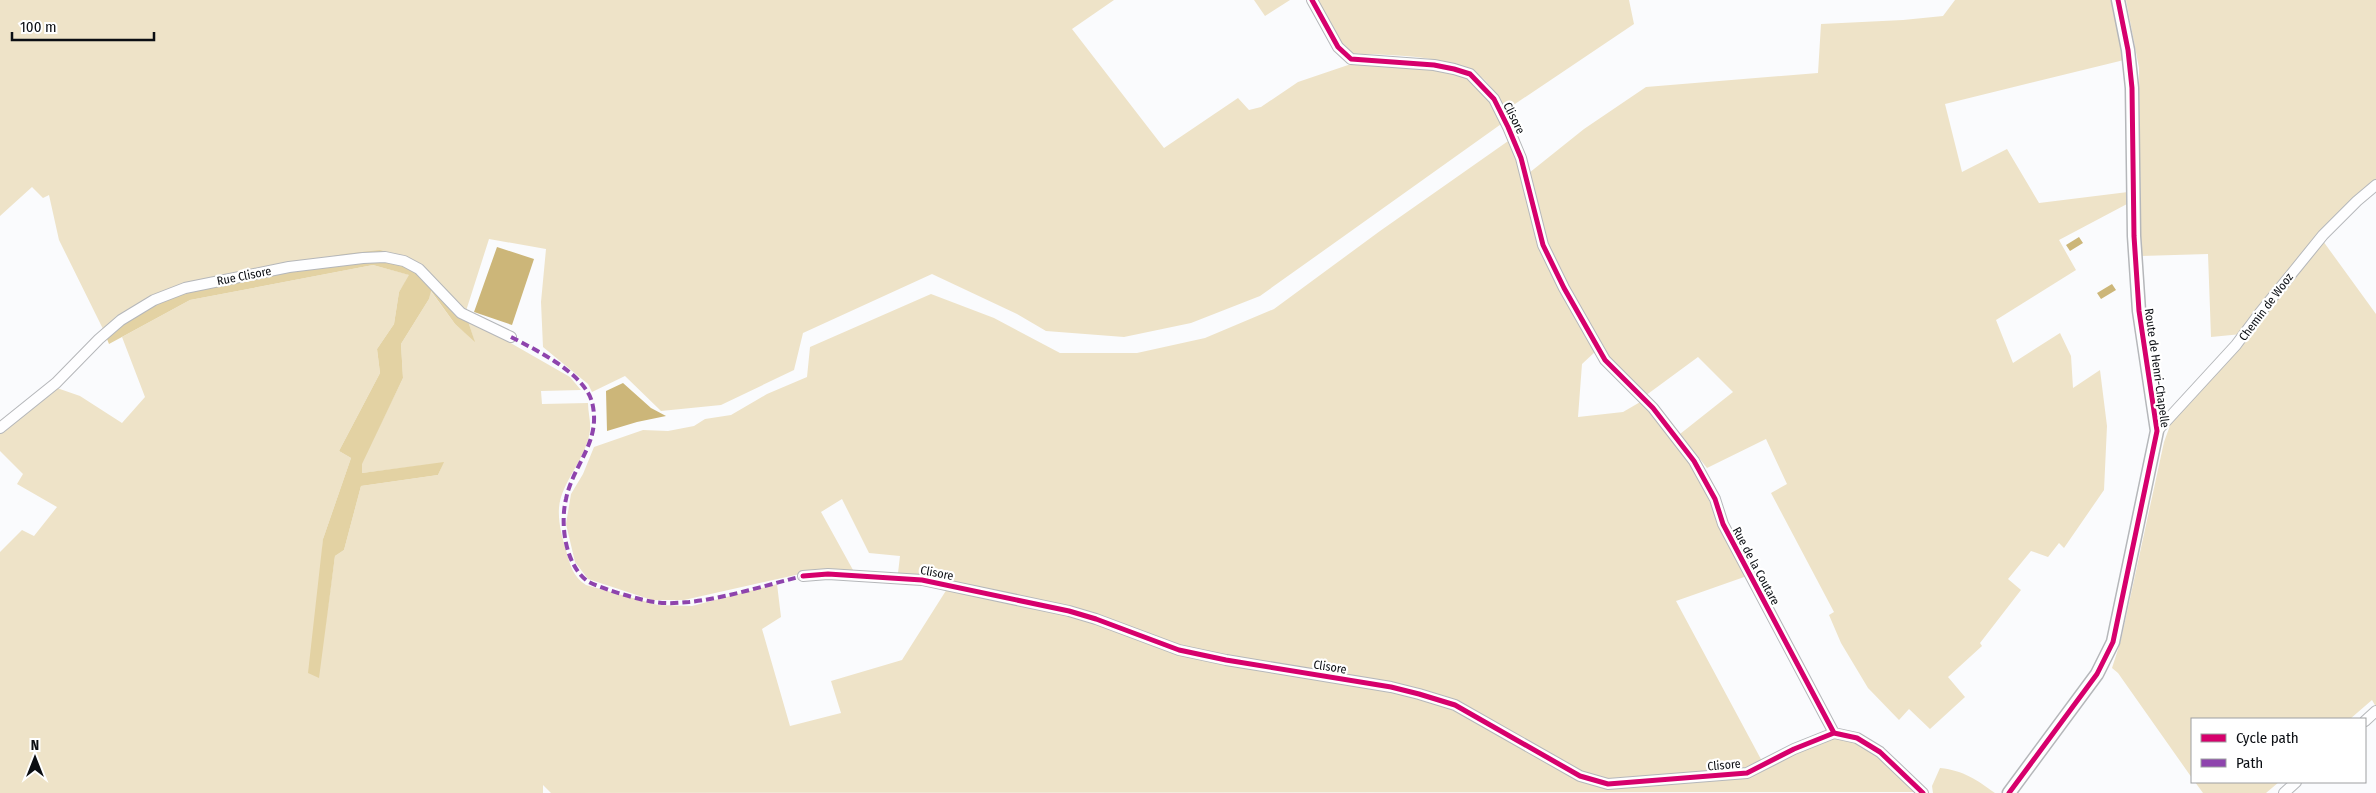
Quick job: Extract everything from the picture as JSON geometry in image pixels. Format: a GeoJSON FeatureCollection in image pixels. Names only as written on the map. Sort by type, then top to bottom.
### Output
{"type":"FeatureCollection","features":[{"type":"Feature","properties":{"kind":"street","name":"Clisore"},"geometry":{"type":"LineString","coordinates":[[1312,0],[1338,47],[1351,59],[1434,65],[1454,69],[1470,74],[1494,99],[1521,158],[1543,245],[1586,327]]}},
{"type":"Feature","properties":{"kind":"street","name":"Route de Henri-Chapelle"},"geometry":{"type":"LineString","coordinates":[[2009,793],[2097,674],[2113,642],[2157,431],[2139,312],[2134,236],[2132,88],[2128,50],[2118,0]]}},
{"type":"Feature","properties":{"kind":"street","name":"Chemin de Wooz"},"geometry":{"type":"LineString","coordinates":[[2157,431],[2236,345],[2264,307],[2323,235],[2376,185]]}},
{"type":"Feature","properties":{"kind":"street","name":"Rue Clisore"},"geometry":{"type":"LineString","coordinates":[[0,428],[56,383],[98,338],[121,320],[154,300],[185,288],[289,267],[364,258],[385,257],[404,261],[419,269],[461,313],[511,337]]}},
{"type":"Feature","properties":{"kind":"street","name":"Rue de la Coutare"},"geometry":{"type":"LineString","coordinates":[[1586,327],[1605,360],[1653,408],[1694,461],[1715,500],[1723,524],[1834,734]]}},
{"type":"Feature","properties":{"kind":"street","name":"Clisore"},"geometry":{"type":"LineString","coordinates":[[804,576],[828,574],[922,580],[1069,611],[1096,619],[1178,650],[1226,660],[1391,687],[1419,694],[1455,705],[1580,776],[1608,784],[1748,773],[1794,749],[1834,734]]}},
{"type":"Feature","properties":{"kind":"street"},"geometry":{"type":"LineString","coordinates":[[2366,720],[2376,711]]}},
{"type":"Feature","properties":{"kind":"street"},"geometry":{"type":"LineString","coordinates":[[1834,734],[1857,738],[1880,752],[1923,793]]}},
{"type":"Feature","properties":{"kind":"street"},"geometry":{"type":"LineString","coordinates":[[2284,793],[2295,783]]}},
{"type":"Feature","properties":{"kind":"shaded area"},"geometry":{"type":"Polygon","coordinates":[[[0,0],[1114,0],[1072,29],[1164,148],[1238,98],[1249,110],[1261,107],[1298,82],[1354,63],[1428,68],[1469,77],[1484,93],[1504,122],[1260,296],[1191,323],[1124,337],[1046,331],[1017,314],[932,274],[803,333],[794,370],[721,405],[661,411],[625,376],[592,392],[588,384],[543,347],[541,302],[546,249],[489,239],[466,311],[411,260],[167,290],[103,329],[59,240],[49,195],[43,198],[32,187],[0,216],[0,0]]]}},
{"type":"Feature","properties":{"kind":"shaded area"},"geometry":{"type":"Polygon","coordinates":[[[1254,0],[1290,0],[1265,16],[1254,0]]]}},
{"type":"Feature","properties":{"kind":"shaded area"},"geometry":{"type":"Polygon","coordinates":[[[1316,0],[1629,0],[1634,24],[1506,110],[1486,81],[1463,67],[1431,59],[1347,53],[1316,0]]]}},
{"type":"Feature","properties":{"kind":"shaded area"},"geometry":{"type":"Polygon","coordinates":[[[1955,0],[2112,0],[2124,60],[1945,104],[1962,172],[2007,149],[2039,203],[2128,192],[2127,204],[2059,240],[2076,270],[1996,320],[2013,363],[2060,333],[2071,356],[2073,388],[2100,370],[2107,426],[2104,490],[2064,548],[2059,543],[2048,557],[2031,551],[2008,579],[2021,590],[1980,643],[1982,646],[1948,677],[1965,697],[1930,729],[1909,709],[1899,720],[1868,688],[1841,643],[1829,615],[1834,612],[1771,493],[1787,484],[1766,439],[1707,468],[1680,434],[1733,392],[1698,357],[1645,396],[1608,357],[1586,324],[1552,254],[1539,221],[1529,173],[1584,129],[1646,87],[1818,73],[1821,24],[1943,16],[1955,0]]]}},
{"type":"Feature","properties":{"kind":"shaded area"},"geometry":{"type":"Polygon","coordinates":[[[2126,0],[2376,0],[2376,183],[2323,232],[2242,334],[2211,337],[2208,254],[2141,256],[2139,68],[2126,0]]]}},
{"type":"Feature","properties":{"kind":"shaded area"},"geometry":{"type":"Polygon","coordinates":[[[1511,139],[1543,253],[1596,351],[1582,364],[1578,417],[1623,412],[1642,401],[1697,473],[1726,539],[1747,576],[1676,601],[1763,763],[1728,772],[1594,779],[1476,714],[1474,709],[1410,689],[1242,661],[1171,644],[936,578],[898,573],[900,556],[869,553],[842,499],[821,512],[853,570],[809,572],[684,600],[652,600],[588,579],[575,562],[566,524],[571,494],[583,474],[594,447],[643,430],[668,431],[694,426],[705,419],[731,415],[767,394],[807,377],[810,347],[931,294],[994,318],[1060,353],[1137,353],[1205,338],[1274,309],[1380,231],[1511,139]]]}},
{"type":"Feature","properties":{"kind":"shaded area"},"geometry":{"type":"Polygon","coordinates":[[[2079,237],[2083,243],[2070,251],[2066,245],[2079,237]]]}},
{"type":"Feature","properties":{"kind":"shaded area"},"geometry":{"type":"Polygon","coordinates":[[[2323,241],[2376,314],[2376,707],[2372,700],[2351,718],[2191,718],[2191,777],[2118,673],[2112,668],[2121,640],[2164,442],[2172,420],[2323,241]]]}},
{"type":"Feature","properties":{"kind":"shaded area"},"geometry":{"type":"Polygon","coordinates":[[[497,247],[534,259],[512,325],[474,312],[497,247]]]}},
{"type":"Feature","properties":{"kind":"shaded area"},"geometry":{"type":"Polygon","coordinates":[[[380,250],[411,260],[467,318],[475,342],[455,324],[431,291],[429,299],[401,344],[403,378],[362,464],[362,473],[444,462],[438,475],[361,486],[344,550],[335,556],[319,678],[308,673],[323,539],[351,458],[339,451],[380,373],[377,349],[394,324],[399,292],[409,275],[373,265],[190,300],[109,344],[103,329],[167,290],[209,279],[344,254],[380,250]]]}},
{"type":"Feature","properties":{"kind":"shaded area"},"geometry":{"type":"Polygon","coordinates":[[[373,265],[410,275],[399,292],[394,324],[377,349],[380,373],[339,451],[351,458],[323,539],[318,677],[335,556],[344,550],[361,486],[438,475],[443,463],[362,473],[361,464],[403,378],[401,344],[429,299],[430,290],[455,324],[474,340],[467,318],[570,377],[581,390],[541,391],[542,404],[588,403],[590,427],[588,440],[564,489],[559,508],[559,519],[569,561],[575,574],[582,582],[586,585],[658,605],[692,606],[777,584],[781,617],[762,629],[790,726],[841,713],[831,681],[902,660],[947,589],[1095,622],[1169,651],[1243,668],[1399,692],[1441,703],[1574,777],[1603,788],[1666,781],[1743,778],[1828,738],[1843,737],[1878,753],[1916,792],[551,793],[543,785],[543,793],[0,793],[0,552],[22,530],[34,536],[57,507],[17,484],[23,474],[0,451],[0,432],[57,388],[80,396],[122,423],[145,397],[122,337],[190,300],[373,265]]]}},
{"type":"Feature","properties":{"kind":"shaded area"},"geometry":{"type":"Polygon","coordinates":[[[2112,284],[2116,290],[2101,299],[2097,293],[2112,284]]]}},
{"type":"Feature","properties":{"kind":"shaded area"},"geometry":{"type":"Polygon","coordinates":[[[623,383],[651,408],[666,416],[607,431],[606,391],[623,383]]]}},
{"type":"Feature","properties":{"kind":"shaded area"},"geometry":{"type":"Polygon","coordinates":[[[1940,768],[1969,776],[1995,793],[1933,793],[1932,786],[1940,768]]]}},
{"type":"Feature","properties":{"kind":"shaded area"},"geometry":{"type":"Polygon","coordinates":[[[2196,783],[2278,783],[2266,793],[2203,793],[2196,783]]]}},
{"type":"Feature","properties":{"kind":"marked path"},"geometry":{"type":"LineString","coordinates":[[511,337],[558,363],[579,381],[587,391],[592,402],[594,416],[590,441],[574,475],[564,509],[564,531],[569,553],[573,564],[586,580],[598,586],[630,596],[659,603],[672,603],[718,598],[803,576]]}},
{"type":"Feature","properties":{"kind":"cycle path"},"geometry":{"type":"LineString","coordinates":[[1312,0],[1338,47],[1351,59],[1434,65],[1454,69],[1470,74],[1494,99],[1521,158],[1543,245],[1564,288],[1605,360],[1653,408],[1694,461],[1715,499],[1723,524],[1834,733]]}},
{"type":"Feature","properties":{"kind":"cycle path"},"geometry":{"type":"LineString","coordinates":[[2009,793],[2097,674],[2113,642],[2157,431],[2139,311],[2134,236],[2132,88],[2128,50],[2118,0]]}},
{"type":"Feature","properties":{"kind":"cycle path"},"geometry":{"type":"LineString","coordinates":[[803,576],[828,574],[922,580],[1069,611],[1179,650],[1226,660],[1391,687],[1419,694],[1455,705],[1580,776],[1608,784],[1747,773],[1794,749],[1834,733],[1857,738],[1880,752],[1923,793]]}}]}
